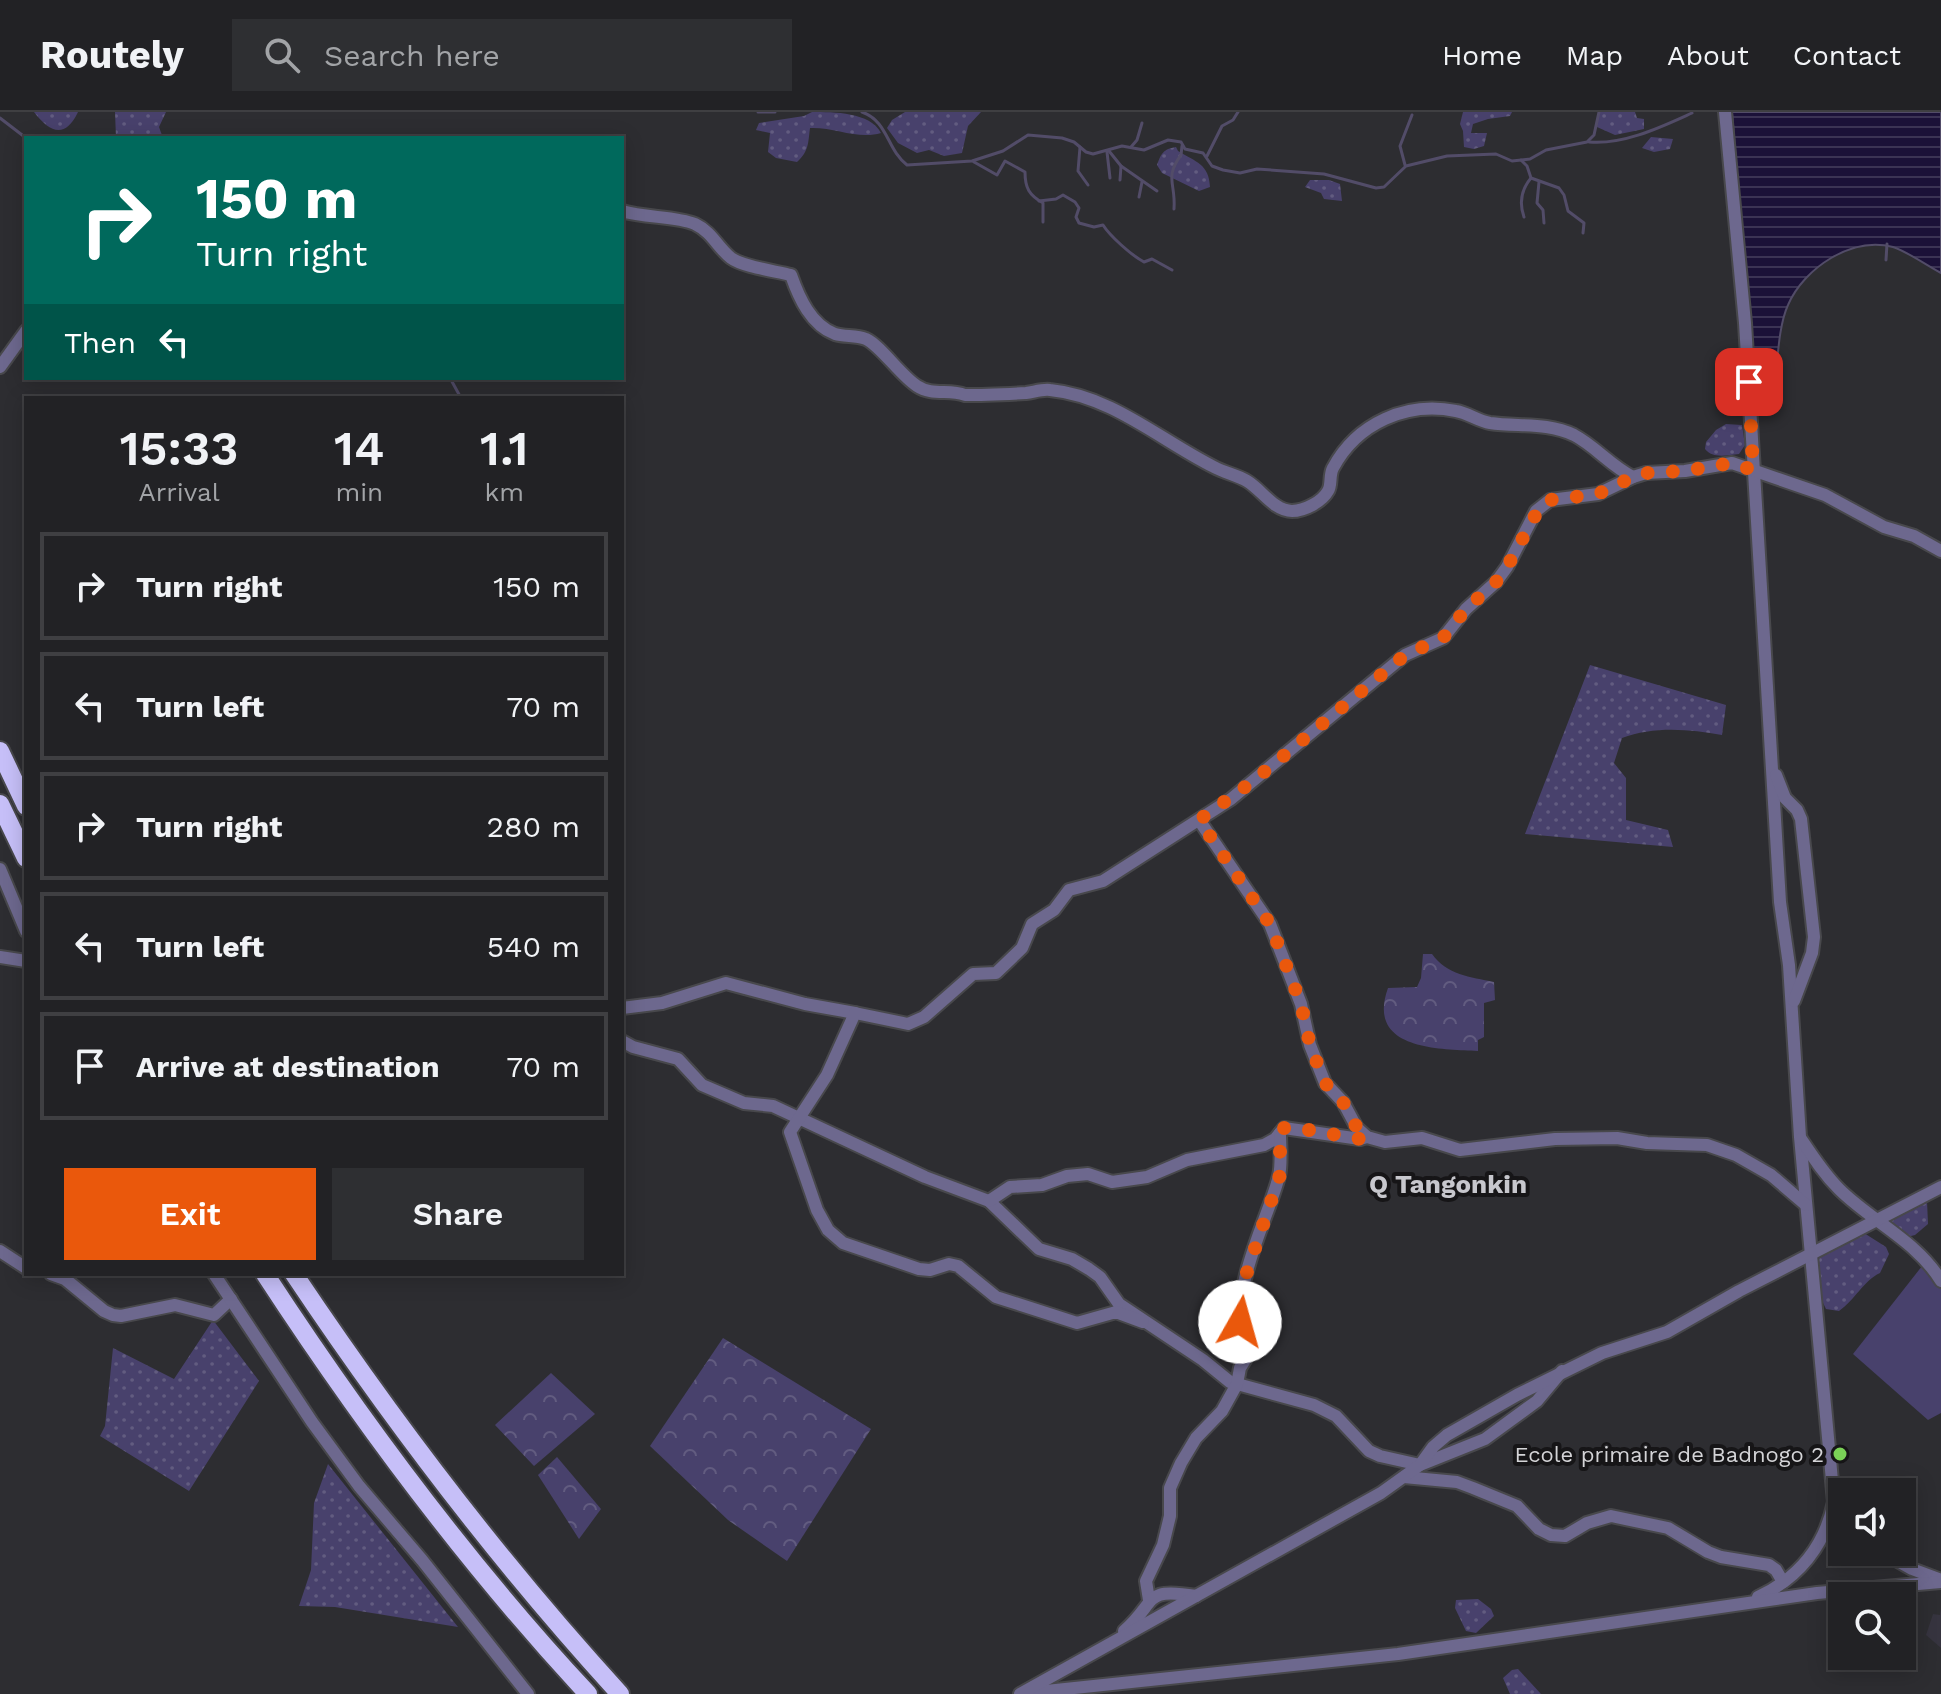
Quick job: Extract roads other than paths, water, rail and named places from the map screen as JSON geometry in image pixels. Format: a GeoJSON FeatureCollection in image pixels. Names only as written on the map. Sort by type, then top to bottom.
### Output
{"type":"FeatureCollection","features":[{"type":"Feature","properties":{"kind":"highway"},"geometry":{"type":"LineString","coordinates":[[0,751],[24,802]]}},
{"type":"Feature","properties":{"kind":"highway"},"geometry":{"type":"LineString","coordinates":[[0,804],[24,854]]}},
{"type":"Feature","properties":{"kind":"highway"},"geometry":{"type":"LineString","coordinates":[[266,1276],[436,1513],[473,1561],[588,1694]]}},
{"type":"Feature","properties":{"kind":"highway"},"geometry":{"type":"LineString","coordinates":[[295,1276],[405,1431],[483,1531],[620,1694]]}},
{"type":"Feature","properties":{"kind":"street"},"geometry":{"type":"LineString","coordinates":[[1725,112],[1745,323],[1780,902],[1810,1255],[1835,1478]]}},
{"type":"Feature","properties":{"kind":"street"},"geometry":{"type":"LineString","coordinates":[[624,212],[691,222],[704,229],[737,262],[791,275],[798,296],[819,326],[837,335],[869,340],[894,367],[931,392],[953,391],[965,395],[1047,390],[1090,400],[1130,417],[1216,468],[1250,482],[1269,500],[1290,511],[1318,502],[1329,491],[1331,470],[1366,427],[1402,413],[1442,409],[1461,411],[1487,423],[1561,430],[1576,436],[1633,477]]}},
{"type":"Feature","properties":{"kind":"street"},"geometry":{"type":"LineString","coordinates":[[0,367],[24,334]]}},
{"type":"Feature","properties":{"kind":"street"},"geometry":{"type":"LineString","coordinates":[[624,1008],[662,1003],[726,983],[805,1004],[908,1024],[924,1017],[973,974],[996,973],[1022,948],[1032,924],[1054,910],[1069,890],[1103,881],[1199,820],[1252,782],[1405,655],[1443,638],[1466,609],[1496,582],[1541,505],[1550,500],[1598,494],[1633,477],[1732,463],[1825,495],[1884,527],[1914,536],[1941,551]]}},
{"type":"Feature","properties":{"kind":"street"},"geometry":{"type":"LineString","coordinates":[[1772,764],[1785,798],[1801,819],[1814,937],[1812,953],[1791,1007]]}},
{"type":"Feature","properties":{"kind":"street"},"geometry":{"type":"LineString","coordinates":[[1199,820],[1270,924],[1301,1004],[1310,1045],[1325,1083],[1343,1102],[1357,1128],[1367,1137],[1385,1142],[1422,1138],[1460,1150],[1555,1139],[1617,1138],[1647,1143],[1707,1145],[1736,1155],[1771,1175],[1806,1205]]}},
{"type":"Feature","properties":{"kind":"street"},"geometry":{"type":"LineString","coordinates":[[0,869],[24,926]]}},
{"type":"Feature","properties":{"kind":"street"},"geometry":{"type":"LineString","coordinates":[[0,957],[24,961]]}},
{"type":"Feature","properties":{"kind":"street"},"geometry":{"type":"LineString","coordinates":[[855,1013],[827,1075],[790,1132],[817,1210],[828,1230],[843,1243],[919,1269],[930,1270],[949,1264],[958,1266],[996,1297],[1077,1323],[1116,1312],[1143,1322]]}},
{"type":"Feature","properties":{"kind":"street"},"geometry":{"type":"LineString","coordinates":[[624,1042],[678,1059],[702,1085],[744,1103],[773,1106],[925,1177],[989,1201],[1039,1249],[1072,1259],[1100,1277],[1119,1304],[1237,1384],[1314,1405],[1348,1426],[1369,1451],[1400,1462],[1420,1465]]}},
{"type":"Feature","properties":{"kind":"street"},"geometry":{"type":"LineString","coordinates":[[989,1201],[1010,1187],[1042,1185],[1067,1176],[1088,1174],[1112,1182],[1147,1177],[1187,1160],[1264,1145],[1284,1128],[1360,1139],[1367,1137]]}},
{"type":"Feature","properties":{"kind":"street"},"geometry":{"type":"LineString","coordinates":[[1149,1600],[1146,1581],[1163,1545],[1170,1516],[1170,1488],[1196,1438],[1222,1411],[1237,1384],[1240,1368],[1252,1349],[1240,1322],[1245,1278],[1280,1175],[1280,1133]]}},
{"type":"Feature","properties":{"kind":"street"},"geometry":{"type":"LineString","coordinates":[[1800,1137],[1830,1180],[1914,1249],[1941,1281]]}},
{"type":"Feature","properties":{"kind":"street"},"geometry":{"type":"LineString","coordinates":[[1420,1465],[1447,1435],[1562,1371],[1602,1353],[1667,1332],[1739,1291],[1941,1187]]}},
{"type":"Feature","properties":{"kind":"street"},"geometry":{"type":"LineString","coordinates":[[0,1251],[24,1267]]}},
{"type":"Feature","properties":{"kind":"street"},"geometry":{"type":"LineString","coordinates":[[57,1276],[65,1279],[104,1311],[121,1316],[175,1305],[214,1315],[231,1299]]}},
{"type":"Feature","properties":{"kind":"street"},"geometry":{"type":"LineString","coordinates":[[215,1276],[312,1422],[359,1486],[528,1694]]}},
{"type":"Feature","properties":{"kind":"street"},"geometry":{"type":"LineString","coordinates":[[1021,1694],[1381,1493],[1420,1465],[1485,1439],[1537,1401],[1562,1371]]}},
{"type":"Feature","properties":{"kind":"street"},"geometry":{"type":"LineString","coordinates":[[1404,1477],[1457,1482],[1473,1488],[1517,1506],[1539,1529],[1551,1535],[1565,1536],[1587,1523],[1611,1516],[1668,1528],[1708,1552],[1769,1565],[1783,1582]]}},
{"type":"Feature","properties":{"kind":"street"},"geometry":{"type":"LineString","coordinates":[[1745,1603],[1798,1570],[1821,1543],[1828,1528]]}},
{"type":"Feature","properties":{"kind":"street"},"geometry":{"type":"LineString","coordinates":[[1907,1566],[1941,1581]]}},
{"type":"Feature","properties":{"kind":"street"},"geometry":{"type":"LineString","coordinates":[[1021,1694],[1398,1654],[1817,1593],[1941,1581]]}},
{"type":"Feature","properties":{"kind":"street"},"geometry":{"type":"LineString","coordinates":[[1110,1644],[1159,1593],[1169,1591],[1196,1596]]}},
{"type":"Feature","properties":{"kind":"waterway"},"geometry":{"type":"LineString","coordinates":[[758,112],[775,112]]}},
{"type":"Feature","properties":{"kind":"waterway"},"geometry":{"type":"LineString","coordinates":[[862,112],[877,122],[895,152],[907,165],[972,161],[1003,151],[1028,135],[1062,138],[1093,154],[1122,146],[1144,150],[1168,140],[1181,142],[1185,149],[1203,153],[1212,166],[1223,170],[1324,174],[1376,188],[1384,187],[1406,166],[1447,156],[1496,154],[1512,161],[1530,159],[1546,150],[1587,142],[1594,135],[1599,112]]}},
{"type":"Feature","properties":{"kind":"waterway"},"geometry":{"type":"LineString","coordinates":[[1207,156],[1222,126],[1233,120],[1238,112]]}},
{"type":"Feature","properties":{"kind":"waterway"},"geometry":{"type":"LineString","coordinates":[[1589,142],[1629,138],[1692,113]]}},
{"type":"Feature","properties":{"kind":"waterway"},"geometry":{"type":"LineString","coordinates":[[1405,165],[1400,146],[1412,115]]}},
{"type":"Feature","properties":{"kind":"waterway"},"geometry":{"type":"LineString","coordinates":[[0,118],[24,136]]}},
{"type":"Feature","properties":{"kind":"waterway"},"geometry":{"type":"LineString","coordinates":[[1131,147],[1137,140],[1142,123]]}},
{"type":"Feature","properties":{"kind":"waterway"},"geometry":{"type":"LineString","coordinates":[[1174,209],[1172,175],[1182,146]]}},
{"type":"Feature","properties":{"kind":"waterway"},"geometry":{"type":"LineString","coordinates":[[1080,147],[1078,171],[1088,185]]}},
{"type":"Feature","properties":{"kind":"waterway"},"geometry":{"type":"LineString","coordinates":[[1109,151],[1121,166],[1157,191]]}},
{"type":"Feature","properties":{"kind":"waterway"},"geometry":{"type":"LineString","coordinates":[[1107,152],[1110,178]]}},
{"type":"Feature","properties":{"kind":"waterway"},"geometry":{"type":"LineString","coordinates":[[1521,160],[1531,178],[1559,188],[1568,211],[1584,223],[1583,233]]}},
{"type":"Feature","properties":{"kind":"waterway"},"geometry":{"type":"LineString","coordinates":[[974,162],[997,175],[1005,161],[1025,172],[1029,190],[1043,203],[1043,222]]}},
{"type":"Feature","properties":{"kind":"waterway"},"geometry":{"type":"LineString","coordinates":[[1120,180],[1121,166]]}},
{"type":"Feature","properties":{"kind":"waterway"},"geometry":{"type":"LineString","coordinates":[[1524,217],[1522,197],[1531,178]]}},
{"type":"Feature","properties":{"kind":"waterway"},"geometry":{"type":"LineString","coordinates":[[1139,197],[1142,182]]}},
{"type":"Feature","properties":{"kind":"waterway"},"geometry":{"type":"LineString","coordinates":[[1539,182],[1537,203],[1543,210],[1544,223]]}},
{"type":"Feature","properties":{"kind":"waterway"},"geometry":{"type":"LineString","coordinates":[[1039,201],[1063,195],[1079,208],[1076,217],[1079,223],[1094,227],[1103,225],[1139,259],[1144,262],[1152,259],[1172,270]]}},
{"type":"Feature","properties":{"kind":"waterway"},"geometry":{"type":"LineString","coordinates":[[1886,260],[1887,244]]}},
{"type":"Feature","properties":{"kind":"waterway"},"geometry":{"type":"LineString","coordinates":[[451,380],[460,396]]}},
{"type":"Feature","properties":{"kind":"place","name":"Ecole primaire de Badnogo 2"},"geometry":{"type":"Point","coordinates":[1840,1454]}},
{"type":"Feature","properties":{"kind":"district","name":"Q Tangonkin"},"geometry":{"type":"Point","coordinates":[1448,1184]}}]}
